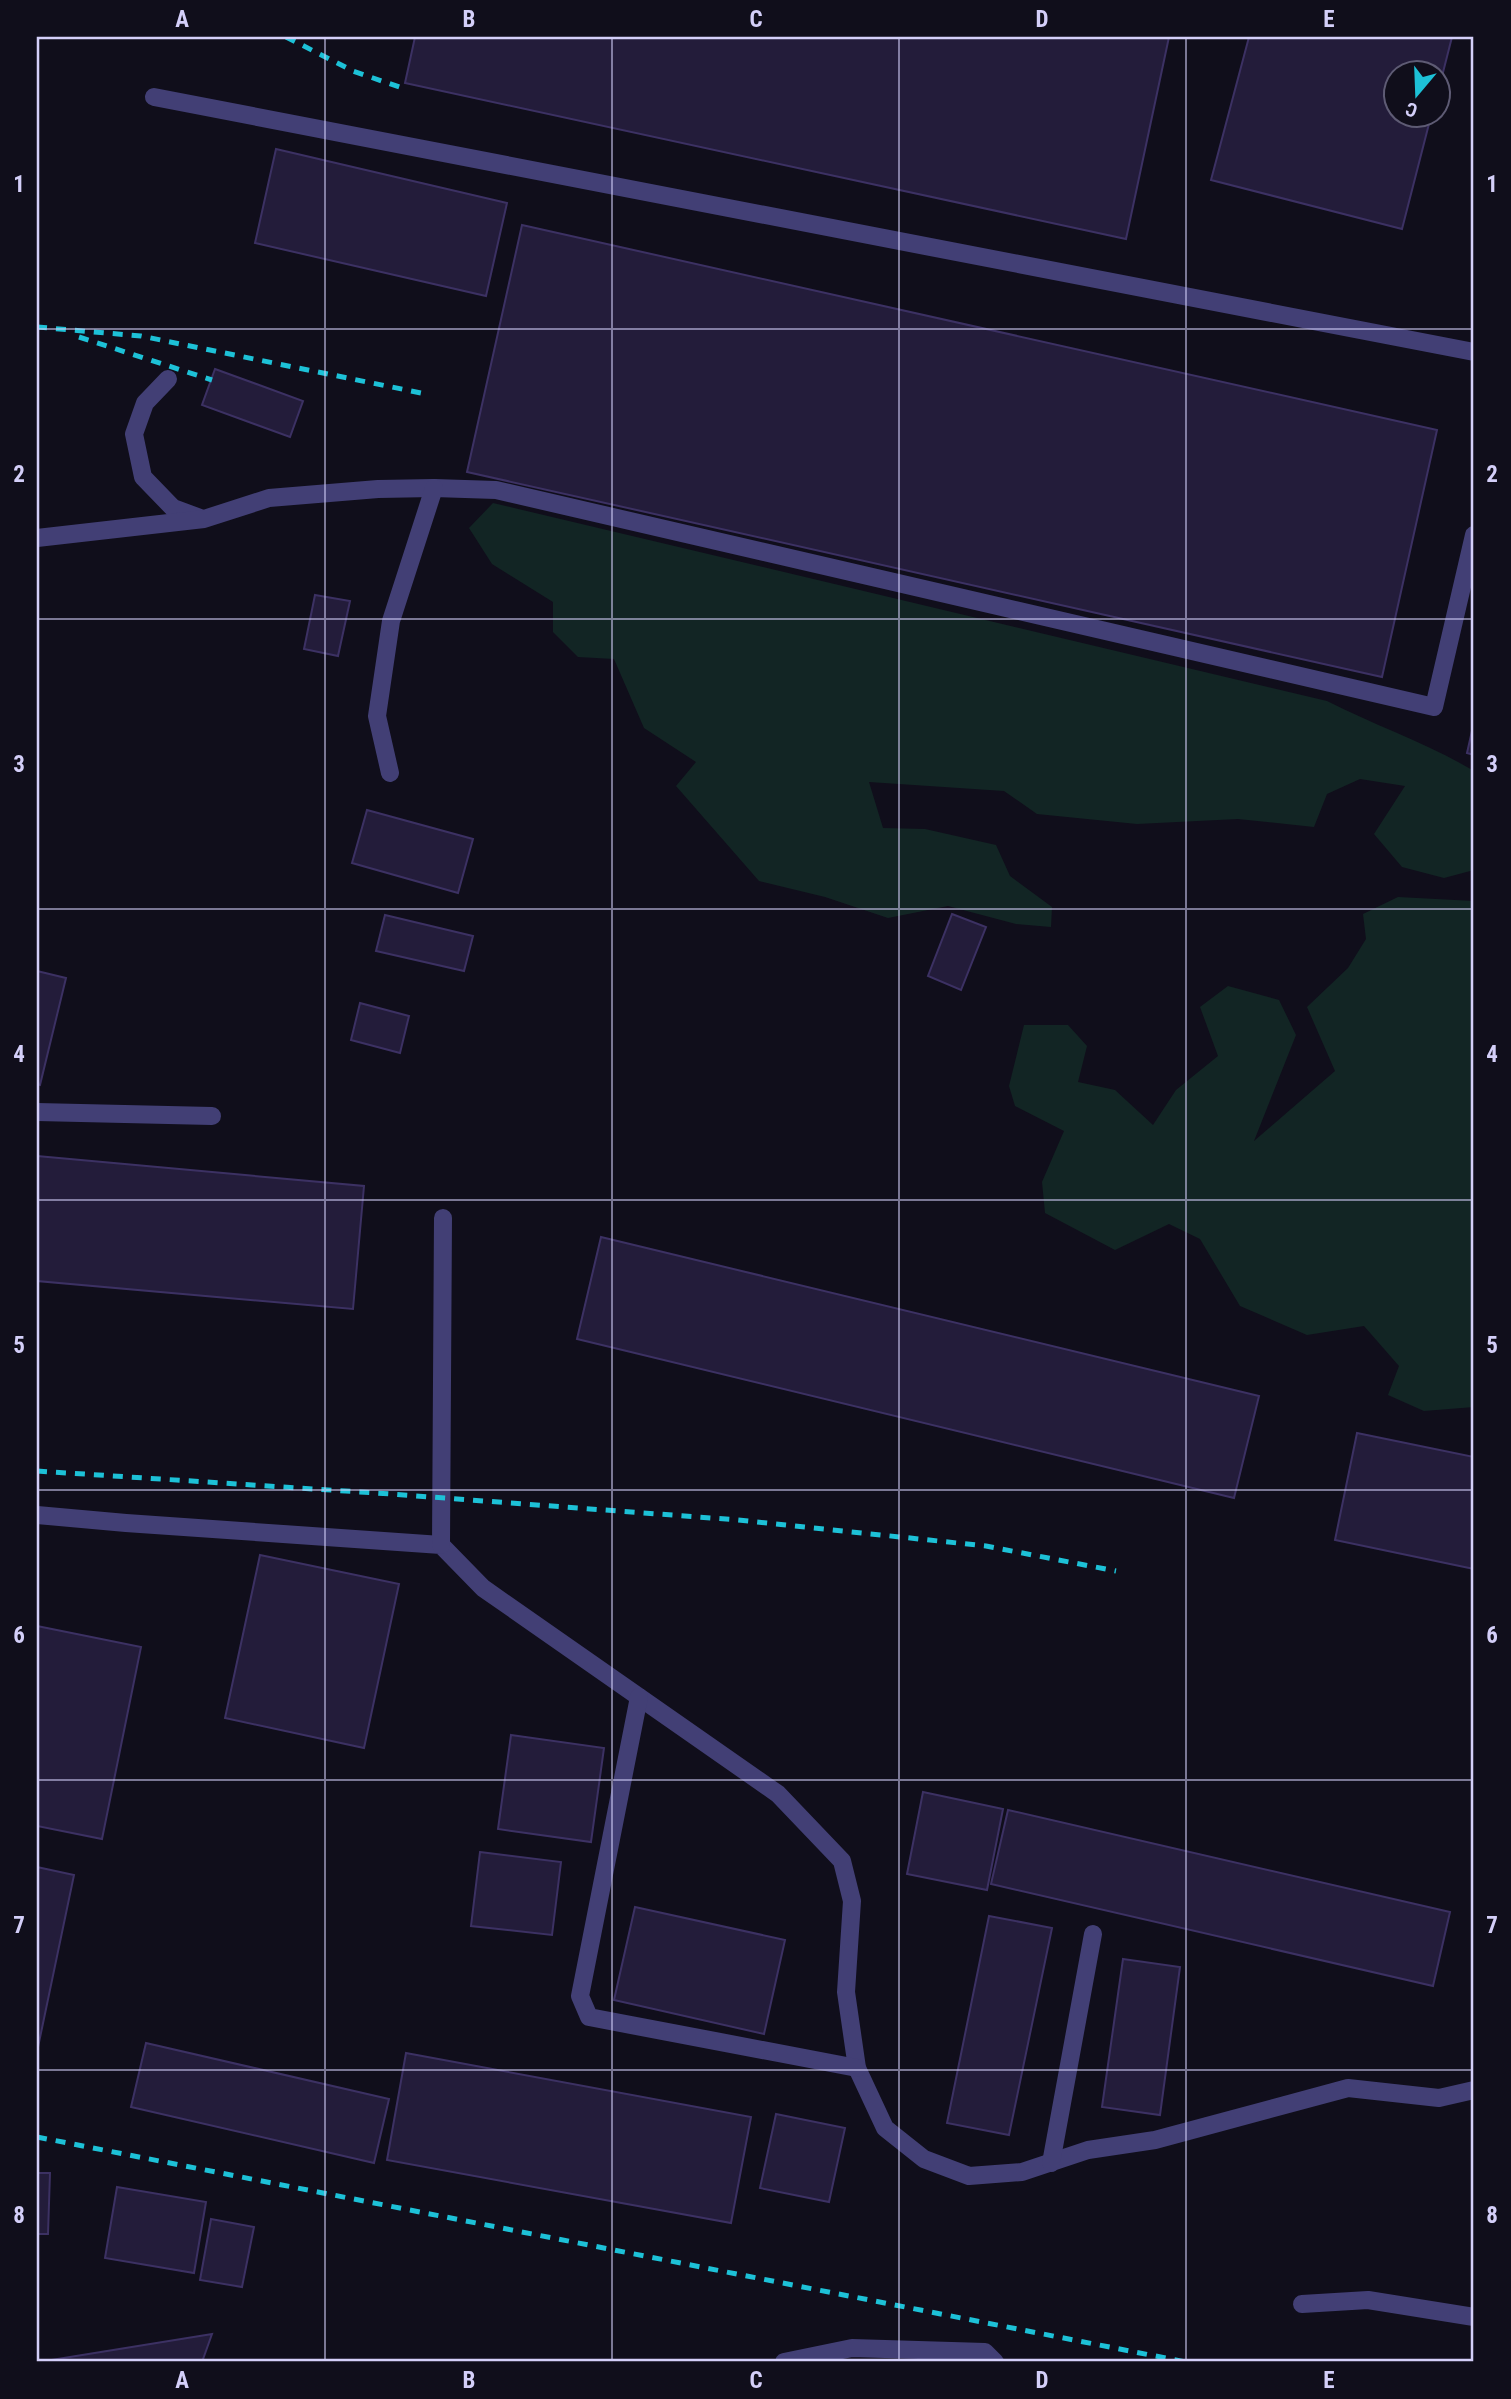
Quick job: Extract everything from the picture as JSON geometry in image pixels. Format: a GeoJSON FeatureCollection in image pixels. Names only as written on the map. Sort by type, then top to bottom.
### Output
{"type":"FeatureCollection","features":[{"type":"Feature","properties":{"kind":"lane"},"geometry":{"type":"LineString","coordinates":[[154,97],[1474,352]]}},
{"type":"Feature","properties":{"kind":"lane"},"geometry":{"type":"LineString","coordinates":[[168,379],[145,403],[134,434],[143,477],[173,508],[204,519]]}},
{"type":"Feature","properties":{"kind":"lane"},"geometry":{"type":"LineString","coordinates":[[390,773],[377,716],[391,621],[433,488]]}},
{"type":"Feature","properties":{"kind":"lane"},"geometry":{"type":"LineString","coordinates":[[37,538],[204,519],[269,498],[377,489],[496,490],[1434,707],[1474,535]]}},
{"type":"Feature","properties":{"kind":"lane"},"geometry":{"type":"LineString","coordinates":[[37,1112],[212,1116]]}},
{"type":"Feature","properties":{"kind":"lane"},"geometry":{"type":"LineString","coordinates":[[441,1545],[443,1218]]}},
{"type":"Feature","properties":{"kind":"lane"},"geometry":{"type":"LineString","coordinates":[[37,1515],[441,1545],[483,1588],[778,1794],[842,1861],[852,1901],[846,1992],[857,2068],[885,2128],[924,2159],[969,2176],[1022,2172],[1088,2150],[1155,2140],[1348,2088],[1439,2098],[1474,2090]]}},
{"type":"Feature","properties":{"kind":"lane"},"geometry":{"type":"LineString","coordinates":[[639,1697],[580,1996],[589,2017],[857,2068]]}},
{"type":"Feature","properties":{"kind":"lane"},"geometry":{"type":"LineString","coordinates":[[1051,2163],[1093,1934]]}},
{"type":"Feature","properties":{"kind":"lane"},"geometry":{"type":"LineString","coordinates":[[1302,2304],[1368,2300],[1474,2317]]}},
{"type":"Feature","properties":{"kind":"lane"},"geometry":{"type":"LineString","coordinates":[[783,2362],[852,2348],[985,2352],[995,2362]]}},
{"type":"Feature","properties":{"kind":"green space"},"geometry":{"type":"Polygon","coordinates":[[[493,503],[1327,701],[1474,771],[1474,870],[1444,878],[1402,867],[1374,834],[1405,786],[1360,779],[1327,794],[1314,827],[1238,819],[1137,824],[1037,814],[1004,791],[869,782],[883,828],[925,829],[996,845],[1010,876],[1052,907],[1051,927],[1016,924],[948,906],[888,918],[825,897],[759,881],[676,786],[696,762],[644,728],[614,659],[578,657],[553,632],[553,602],[492,564],[469,528],[493,503]]]}},
{"type":"Feature","properties":{"kind":"green space"},"geometry":{"type":"Polygon","coordinates":[[[1398,897],[1474,901],[1474,1407],[1424,1411],[1388,1395],[1399,1366],[1364,1326],[1307,1335],[1240,1306],[1200,1239],[1169,1224],[1115,1250],[1045,1213],[1042,1182],[1064,1131],[1015,1106],[1009,1086],[1024,1025],[1068,1025],[1087,1046],[1078,1082],[1115,1090],[1153,1125],[1176,1090],[1218,1056],[1200,1007],[1228,986],[1279,1000],[1296,1035],[1254,1141],[1335,1071],[1307,1007],[1348,968],[1366,939],[1363,914],[1398,897]]]}},
{"type":"Feature","properties":{"kind":"building"},"geometry":{"type":"Polygon","coordinates":[[[415,37],[1169,37],[1126,239],[405,83],[415,37]]]}},
{"type":"Feature","properties":{"kind":"building"},"geometry":{"type":"Polygon","coordinates":[[[1249,37],[1452,37],[1446,60],[1382,60],[1382,130],[1427,130],[1402,229],[1211,180],[1249,37]]]}},
{"type":"Feature","properties":{"kind":"building"},"geometry":{"type":"Polygon","coordinates":[[[276,149],[507,203],[486,296],[255,243],[276,149]]]}},
{"type":"Feature","properties":{"kind":"building"},"geometry":{"type":"Polygon","coordinates":[[[522,225],[1437,430],[1382,677],[467,472],[522,225]]]}},
{"type":"Feature","properties":{"kind":"building"},"geometry":{"type":"Polygon","coordinates":[[[215,369],[303,401],[290,437],[202,405],[215,369]]]}},
{"type":"Feature","properties":{"kind":"building"},"geometry":{"type":"Polygon","coordinates":[[[315,595],[350,601],[338,656],[304,649],[315,595]]]}},
{"type":"Feature","properties":{"kind":"building"},"geometry":{"type":"Polygon","coordinates":[[[1474,722],[1474,755],[1467,753],[1474,722]]]}},
{"type":"Feature","properties":{"kind":"building"},"geometry":{"type":"Polygon","coordinates":[[[367,810],[473,839],[458,893],[352,863],[367,810]]]}},
{"type":"Feature","properties":{"kind":"building"},"geometry":{"type":"Polygon","coordinates":[[[952,914],[986,927],[961,990],[928,976],[952,914]]]}},
{"type":"Feature","properties":{"kind":"building"},"geometry":{"type":"Polygon","coordinates":[[[385,915],[473,936],[464,971],[376,951],[385,915]]]}},
{"type":"Feature","properties":{"kind":"building"},"geometry":{"type":"Polygon","coordinates":[[[37,971],[66,978],[40,1085],[37,1084],[37,971]]]}},
{"type":"Feature","properties":{"kind":"building"},"geometry":{"type":"Polygon","coordinates":[[[360,1003],[409,1016],[400,1053],[351,1040],[360,1003]]]}},
{"type":"Feature","properties":{"kind":"building"},"geometry":{"type":"Polygon","coordinates":[[[37,1156],[364,1186],[353,1309],[37,1281],[37,1156]]]}},
{"type":"Feature","properties":{"kind":"building"},"geometry":{"type":"Polygon","coordinates":[[[601,1237],[1259,1396],[1234,1498],[577,1339],[601,1237]]]}},
{"type":"Feature","properties":{"kind":"building"},"geometry":{"type":"Polygon","coordinates":[[[1357,1433],[1474,1457],[1474,1569],[1335,1540],[1357,1433]]]}},
{"type":"Feature","properties":{"kind":"building"},"geometry":{"type":"Polygon","coordinates":[[[260,1555],[399,1584],[364,1748],[225,1718],[260,1555]]]}},
{"type":"Feature","properties":{"kind":"building"},"geometry":{"type":"Polygon","coordinates":[[[37,1626],[141,1647],[102,1839],[37,1826],[37,1626]]]}},
{"type":"Feature","properties":{"kind":"building"},"geometry":{"type":"Polygon","coordinates":[[[511,1735],[604,1748],[591,1842],[498,1829],[511,1735]]]}},
{"type":"Feature","properties":{"kind":"building"},"geometry":{"type":"Polygon","coordinates":[[[923,1792],[1003,1809],[987,1890],[907,1874],[923,1792]]]}},
{"type":"Feature","properties":{"kind":"building"},"geometry":{"type":"Polygon","coordinates":[[[1008,1810],[1450,1912],[1433,1986],[991,1884],[1008,1810]]]}},
{"type":"Feature","properties":{"kind":"building"},"geometry":{"type":"Polygon","coordinates":[[[480,1852],[561,1862],[552,1935],[471,1926],[480,1852]]]}},
{"type":"Feature","properties":{"kind":"building"},"geometry":{"type":"Polygon","coordinates":[[[37,1867],[74,1875],[37,2052],[37,1867]]]}},
{"type":"Feature","properties":{"kind":"building"},"geometry":{"type":"Polygon","coordinates":[[[635,1907],[785,1940],[764,2034],[614,2000],[635,1907]]]}},
{"type":"Feature","properties":{"kind":"building"},"geometry":{"type":"Polygon","coordinates":[[[989,1916],[1052,1928],[1009,2135],[947,2123],[989,1916]]]}},
{"type":"Feature","properties":{"kind":"building"},"geometry":{"type":"Polygon","coordinates":[[[1123,1959],[1180,1967],[1160,2115],[1102,2107],[1123,1959]]]}},
{"type":"Feature","properties":{"kind":"building"},"geometry":{"type":"Polygon","coordinates":[[[146,2043],[389,2099],[374,2163],[131,2107],[146,2043]]]}},
{"type":"Feature","properties":{"kind":"building"},"geometry":{"type":"Polygon","coordinates":[[[406,2053],[751,2117],[731,2223],[387,2160],[406,2053]]]}},
{"type":"Feature","properties":{"kind":"building"},"geometry":{"type":"Polygon","coordinates":[[[776,2114],[845,2128],[829,2202],[760,2188],[776,2114]]]}},
{"type":"Feature","properties":{"kind":"building"},"geometry":{"type":"Polygon","coordinates":[[[37,2173],[50,2173],[48,2234],[37,2234],[37,2173]]]}},
{"type":"Feature","properties":{"kind":"building"},"geometry":{"type":"Polygon","coordinates":[[[117,2187],[206,2202],[194,2273],[105,2258],[117,2187]]]}},
{"type":"Feature","properties":{"kind":"building"},"geometry":{"type":"Polygon","coordinates":[[[211,2219],[254,2227],[242,2287],[200,2280],[211,2219]]]}},
{"type":"Feature","properties":{"kind":"building"},"geometry":{"type":"Polygon","coordinates":[[[212,2334],[202,2362],[39,2362],[212,2334]]]}},
{"type":"Feature","properties":{"kind":"railway"},"geometry":{"type":"LineString","coordinates":[[286,37],[353,71],[405,89]]}},
{"type":"Feature","properties":{"kind":"railway"},"geometry":{"type":"LineString","coordinates":[[37,327],[141,336],[426,394]]}},
{"type":"Feature","properties":{"kind":"railway"},"geometry":{"type":"LineString","coordinates":[[79,337],[212,380]]}},
{"type":"Feature","properties":{"kind":"railway"},"geometry":{"type":"LineString","coordinates":[[37,1471],[738,1520],[986,1546],[1116,1571]]}},
{"type":"Feature","properties":{"kind":"railway"},"geometry":{"type":"LineString","coordinates":[[37,2137],[1186,2362]]}}]}
